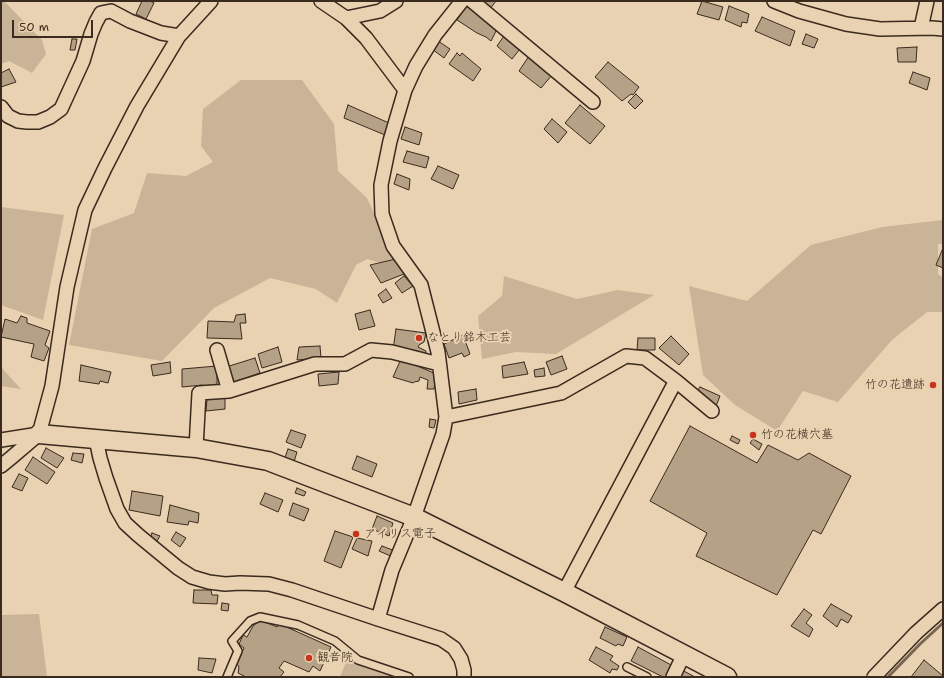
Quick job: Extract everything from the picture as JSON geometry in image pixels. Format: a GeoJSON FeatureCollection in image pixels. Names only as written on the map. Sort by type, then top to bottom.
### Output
{"type":"FeatureCollection","features":[{"type":"Feature","properties":{"kind":"street"},"geometry":{"type":"LineString","coordinates":[[1,466],[39,434],[52,386],[67,287],[85,210],[137,106],[179,36],[211,1]]}},
{"type":"Feature","properties":{"kind":"street"},"geometry":{"type":"LineString","coordinates":[[321,1],[346,18],[366,38],[405,90]]}},
{"type":"Feature","properties":{"kind":"street"},"geometry":{"type":"LineString","coordinates":[[346,18],[380,11],[396,1]]}},
{"type":"Feature","properties":{"kind":"street"},"geometry":{"type":"LineString","coordinates":[[378,619],[392,570],[414,517],[443,434],[446,417],[438,352],[421,285],[393,246],[382,214],[381,185],[390,141],[405,90],[416,66],[435,35],[462,1]]}},
{"type":"Feature","properties":{"kind":"street"},"geometry":{"type":"LineString","coordinates":[[472,1],[593,102]]}},
{"type":"Feature","properties":{"kind":"street"},"geometry":{"type":"LineString","coordinates":[[774,1],[799,11],[846,24],[880,29],[943,29]]}},
{"type":"Feature","properties":{"kind":"street"},"geometry":{"type":"LineString","coordinates":[[921,28],[927,1]]}},
{"type":"Feature","properties":{"kind":"street"},"geometry":{"type":"LineString","coordinates":[[1,107],[8,116],[18,121],[27,122],[38,122],[50,117],[61,109],[83,61],[91,34],[101,14],[110,11],[130,21],[161,33],[179,36]]}},
{"type":"Feature","properties":{"kind":"street"},"geometry":{"type":"LineString","coordinates":[[217,350],[229,391]]}},
{"type":"Feature","properties":{"kind":"street"},"geometry":{"type":"LineString","coordinates":[[196,448],[199,393],[229,391],[315,364],[345,364],[371,350],[392,352],[439,364]]}},
{"type":"Feature","properties":{"kind":"street"},"geometry":{"type":"LineString","coordinates":[[446,417],[561,393],[626,356],[645,358],[712,411]]}},
{"type":"Feature","properties":{"kind":"street"},"geometry":{"type":"LineString","coordinates":[[564,592],[676,381]]}},
{"type":"Feature","properties":{"kind":"street"},"geometry":{"type":"LineString","coordinates":[[1,440],[39,434],[196,448],[268,461],[414,517],[564,592],[727,677]]}},
{"type":"Feature","properties":{"kind":"street"},"geometry":{"type":"LineString","coordinates":[[96,439],[100,458],[117,509],[126,523],[138,535],[178,568],[192,577],[210,582],[225,584],[269,584],[292,590],[441,639],[454,648],[461,659],[464,677]]}},
{"type":"Feature","properties":{"kind":"street"},"geometry":{"type":"LineString","coordinates":[[874,677],[916,633],[943,610]]}},
{"type":"Feature","properties":{"kind":"street"},"geometry":{"type":"LineString","coordinates":[[673,677],[684,654]]}},
{"type":"Feature","properties":{"kind":"lane"},"geometry":{"type":"LineString","coordinates":[[227,677],[238,651],[232,641],[250,621],[260,617],[298,625],[335,642],[358,660],[408,677]]}},
{"type":"Feature","properties":{"kind":"lane"},"geometry":{"type":"LineString","coordinates":[[627,667],[647,677]]}},
{"type":"Feature","properties":{"kind":"shaded area"},"geometry":{"type":"Polygon","coordinates":[[[1,1],[4,1],[42,40],[46,54],[32,73],[9,61],[1,64],[1,1]]]}},
{"type":"Feature","properties":{"kind":"shaded area"},"geometry":{"type":"Polygon","coordinates":[[[241,80],[302,80],[334,124],[338,171],[367,198],[394,256],[387,265],[367,259],[356,265],[337,303],[316,289],[270,278],[214,308],[162,361],[69,345],[92,229],[134,213],[147,173],[186,176],[213,162],[201,146],[203,109],[241,80]]]}},
{"type":"Feature","properties":{"kind":"shaded area"},"geometry":{"type":"Polygon","coordinates":[[[1,207],[64,215],[43,320],[1,305],[1,207]]]}},
{"type":"Feature","properties":{"kind":"shaded area"},"geometry":{"type":"Polygon","coordinates":[[[943,220],[943,244],[938,244],[938,274],[943,278],[943,312],[927,312],[892,340],[838,402],[803,391],[777,431],[735,405],[703,375],[689,286],[747,301],[811,245],[882,227],[943,220]]]}},
{"type":"Feature","properties":{"kind":"shaded area"},"geometry":{"type":"Polygon","coordinates":[[[504,276],[577,299],[618,290],[654,295],[556,354],[516,352],[482,359],[478,316],[502,296],[504,276]]]}},
{"type":"Feature","properties":{"kind":"shaded area"},"geometry":{"type":"Polygon","coordinates":[[[1,367],[21,389],[1,386],[1,367]]]}},
{"type":"Feature","properties":{"kind":"shaded area"},"geometry":{"type":"Polygon","coordinates":[[[39,614],[47,677],[1,677],[1,615],[39,614]]]}},
{"type":"Feature","properties":{"kind":"shaded area"},"geometry":{"type":"Polygon","coordinates":[[[347,660],[396,677],[340,677],[347,660]]]}},
{"type":"Feature","properties":{"kind":"building"},"geometry":{"type":"Polygon","coordinates":[[[142,1],[150,1],[154,3],[146,19],[136,14],[142,1]]]}},
{"type":"Feature","properties":{"kind":"building"},"geometry":{"type":"Polygon","coordinates":[[[480,1],[496,1],[490,9],[480,1]]]}},
{"type":"Feature","properties":{"kind":"building"},"geometry":{"type":"Polygon","coordinates":[[[702,1],[723,7],[719,20],[697,14],[702,1]]]}},
{"type":"Feature","properties":{"kind":"building"},"geometry":{"type":"Polygon","coordinates":[[[467,5],[497,29],[491,41],[457,20],[467,5]]]}},
{"type":"Feature","properties":{"kind":"building"},"geometry":{"type":"Polygon","coordinates":[[[729,6],[749,14],[747,23],[742,22],[741,27],[725,20],[729,6]]]}},
{"type":"Feature","properties":{"kind":"building"},"geometry":{"type":"Polygon","coordinates":[[[762,17],[795,31],[790,46],[755,31],[762,17]]]}},
{"type":"Feature","properties":{"kind":"building"},"geometry":{"type":"Polygon","coordinates":[[[806,34],[818,39],[814,48],[802,44],[806,34]]]}},
{"type":"Feature","properties":{"kind":"building"},"geometry":{"type":"Polygon","coordinates":[[[504,36],[520,49],[512,59],[497,46],[504,36]]]}},
{"type":"Feature","properties":{"kind":"building"},"geometry":{"type":"Polygon","coordinates":[[[72,39],[77,39],[75,50],[70,50],[72,39]]]}},
{"type":"Feature","properties":{"kind":"building"},"geometry":{"type":"Polygon","coordinates":[[[438,41],[450,49],[444,58],[432,49],[438,41]]]}},
{"type":"Feature","properties":{"kind":"building"},"geometry":{"type":"Polygon","coordinates":[[[917,47],[916,62],[898,62],[897,48],[917,47]]]}},
{"type":"Feature","properties":{"kind":"building"},"geometry":{"type":"Polygon","coordinates":[[[457,53],[460,56],[462,53],[481,69],[473,81],[449,64],[457,53]]]}},
{"type":"Feature","properties":{"kind":"building"},"geometry":{"type":"Polygon","coordinates":[[[529,56],[552,75],[541,88],[519,71],[529,56]]]}},
{"type":"Feature","properties":{"kind":"building"},"geometry":{"type":"Polygon","coordinates":[[[608,62],[639,87],[633,95],[631,94],[622,101],[595,77],[608,62]]]}},
{"type":"Feature","properties":{"kind":"building"},"geometry":{"type":"Polygon","coordinates":[[[9,69],[16,82],[1,87],[1,73],[9,69]]]}},
{"type":"Feature","properties":{"kind":"building"},"geometry":{"type":"Polygon","coordinates":[[[913,72],[930,78],[927,90],[909,83],[913,72]]]}},
{"type":"Feature","properties":{"kind":"building"},"geometry":{"type":"Polygon","coordinates":[[[636,94],[643,101],[635,109],[628,102],[636,94]]]}},
{"type":"Feature","properties":{"kind":"building"},"geometry":{"type":"Polygon","coordinates":[[[348,105],[389,123],[385,135],[344,118],[348,105]]]}},
{"type":"Feature","properties":{"kind":"building"},"geometry":{"type":"Polygon","coordinates":[[[580,105],[605,126],[590,144],[565,123],[580,105]]]}},
{"type":"Feature","properties":{"kind":"building"},"geometry":{"type":"Polygon","coordinates":[[[552,119],[567,132],[558,143],[544,129],[552,119]]]}},
{"type":"Feature","properties":{"kind":"building"},"geometry":{"type":"Polygon","coordinates":[[[405,127],[422,133],[419,145],[401,139],[405,127]]]}},
{"type":"Feature","properties":{"kind":"building"},"geometry":{"type":"Polygon","coordinates":[[[407,151],[429,157],[426,168],[403,162],[407,151]]]}},
{"type":"Feature","properties":{"kind":"building"},"geometry":{"type":"Polygon","coordinates":[[[438,166],[459,175],[453,189],[431,179],[438,166]]]}},
{"type":"Feature","properties":{"kind":"building"},"geometry":{"type":"Polygon","coordinates":[[[397,174],[410,179],[409,190],[394,184],[397,174]]]}},
{"type":"Feature","properties":{"kind":"building"},"geometry":{"type":"Polygon","coordinates":[[[943,248],[943,268],[936,265],[943,248]]]}},
{"type":"Feature","properties":{"kind":"building"},"geometry":{"type":"Polygon","coordinates":[[[396,259],[404,274],[381,283],[370,265],[396,259]]]}},
{"type":"Feature","properties":{"kind":"building"},"geometry":{"type":"Polygon","coordinates":[[[404,276],[413,286],[402,293],[395,283],[404,276]]]}},
{"type":"Feature","properties":{"kind":"building"},"geometry":{"type":"Polygon","coordinates":[[[386,289],[392,298],[383,303],[378,295],[386,289]]]}},
{"type":"Feature","properties":{"kind":"building"},"geometry":{"type":"Polygon","coordinates":[[[370,310],[375,326],[359,330],[355,314],[370,310]]]}},
{"type":"Feature","properties":{"kind":"building"},"geometry":{"type":"Polygon","coordinates":[[[245,314],[246,323],[240,323],[242,339],[207,338],[208,321],[234,322],[236,315],[245,314]]]}},
{"type":"Feature","properties":{"kind":"building"},"geometry":{"type":"Polygon","coordinates":[[[21,316],[27,318],[27,323],[50,331],[45,345],[49,348],[44,361],[31,357],[34,344],[1,337],[5,319],[17,323],[21,316]]]}},
{"type":"Feature","properties":{"kind":"building"},"geometry":{"type":"Polygon","coordinates":[[[396,329],[426,333],[424,342],[418,347],[426,351],[425,358],[393,350],[396,329]]]}},
{"type":"Feature","properties":{"kind":"building"},"geometry":{"type":"Polygon","coordinates":[[[463,335],[470,354],[464,357],[462,353],[449,358],[444,344],[463,335]]]}},
{"type":"Feature","properties":{"kind":"building"},"geometry":{"type":"Polygon","coordinates":[[[671,336],[689,354],[679,365],[659,348],[671,336]]]}},
{"type":"Feature","properties":{"kind":"building"},"geometry":{"type":"Polygon","coordinates":[[[638,338],[655,338],[655,350],[637,350],[638,338]]]}},
{"type":"Feature","properties":{"kind":"building"},"geometry":{"type":"Polygon","coordinates":[[[320,346],[321,358],[297,360],[299,347],[320,346]]]}},
{"type":"Feature","properties":{"kind":"building"},"geometry":{"type":"Polygon","coordinates":[[[278,347],[282,362],[262,368],[258,354],[278,347]]]}},
{"type":"Feature","properties":{"kind":"building"},"geometry":{"type":"Polygon","coordinates":[[[562,356],[567,369],[551,375],[546,362],[562,356]]]}},
{"type":"Feature","properties":{"kind":"building"},"geometry":{"type":"Polygon","coordinates":[[[255,358],[260,373],[231,383],[226,367],[255,358]]]}},
{"type":"Feature","properties":{"kind":"building"},"geometry":{"type":"Polygon","coordinates":[[[401,359],[436,374],[434,389],[427,389],[428,380],[420,377],[419,381],[413,383],[393,377],[401,359]]]}},
{"type":"Feature","properties":{"kind":"building"},"geometry":{"type":"Polygon","coordinates":[[[170,362],[171,373],[153,376],[151,365],[170,362]]]}},
{"type":"Feature","properties":{"kind":"building"},"geometry":{"type":"Polygon","coordinates":[[[524,362],[528,374],[503,378],[502,366],[524,362]]]}},
{"type":"Feature","properties":{"kind":"building"},"geometry":{"type":"Polygon","coordinates":[[[81,365],[111,372],[108,383],[100,381],[99,384],[79,381],[81,365]]]}},
{"type":"Feature","properties":{"kind":"building"},"geometry":{"type":"Polygon","coordinates":[[[217,366],[217,389],[207,390],[203,385],[182,387],[182,369],[217,366]]]}},
{"type":"Feature","properties":{"kind":"building"},"geometry":{"type":"Polygon","coordinates":[[[544,368],[545,376],[535,377],[534,370],[544,368]]]}},
{"type":"Feature","properties":{"kind":"building"},"geometry":{"type":"Polygon","coordinates":[[[339,372],[338,384],[319,386],[318,374],[339,372]]]}},
{"type":"Feature","properties":{"kind":"building"},"geometry":{"type":"Polygon","coordinates":[[[700,387],[720,396],[716,406],[695,394],[700,387]]]}},
{"type":"Feature","properties":{"kind":"building"},"geometry":{"type":"Polygon","coordinates":[[[476,389],[477,400],[459,404],[458,392],[476,389]]]}},
{"type":"Feature","properties":{"kind":"building"},"geometry":{"type":"Polygon","coordinates":[[[225,397],[225,409],[206,411],[207,399],[225,397]]]}},
{"type":"Feature","properties":{"kind":"building"},"geometry":{"type":"Polygon","coordinates":[[[430,419],[436,420],[434,428],[429,427],[430,419]]]}},
{"type":"Feature","properties":{"kind":"building"},"geometry":{"type":"Polygon","coordinates":[[[690,426],[757,463],[768,445],[798,460],[809,453],[851,476],[821,534],[813,530],[777,595],[696,556],[707,533],[650,501],[690,426]]]}},
{"type":"Feature","properties":{"kind":"building"},"geometry":{"type":"Polygon","coordinates":[[[291,430],[306,435],[301,448],[286,442],[291,430]]]}},
{"type":"Feature","properties":{"kind":"building"},"geometry":{"type":"Polygon","coordinates":[[[732,436],[740,440],[738,444],[730,440],[732,436]]]}},
{"type":"Feature","properties":{"kind":"building"},"geometry":{"type":"Polygon","coordinates":[[[753,439],[762,444],[759,450],[750,443],[753,439]]]}},
{"type":"Feature","properties":{"kind":"building"},"geometry":{"type":"Polygon","coordinates":[[[46,448],[64,458],[57,468],[41,458],[46,448]]]}},
{"type":"Feature","properties":{"kind":"building"},"geometry":{"type":"Polygon","coordinates":[[[288,449],[297,452],[293,465],[284,460],[288,449]]]}},
{"type":"Feature","properties":{"kind":"building"},"geometry":{"type":"Polygon","coordinates":[[[73,453],[84,454],[82,463],[71,460],[73,453]]]}},
{"type":"Feature","properties":{"kind":"building"},"geometry":{"type":"Polygon","coordinates":[[[357,456],[377,464],[372,477],[352,469],[357,456]]]}},
{"type":"Feature","properties":{"kind":"building"},"geometry":{"type":"Polygon","coordinates":[[[33,457],[55,472],[47,484],[25,470],[33,457]]]}},
{"type":"Feature","properties":{"kind":"building"},"geometry":{"type":"Polygon","coordinates":[[[19,474],[28,478],[22,491],[12,487],[19,474]]]}},
{"type":"Feature","properties":{"kind":"building"},"geometry":{"type":"Polygon","coordinates":[[[297,488],[306,492],[304,496],[295,493],[297,488]]]}},
{"type":"Feature","properties":{"kind":"building"},"geometry":{"type":"Polygon","coordinates":[[[132,491],[163,496],[160,516],[129,510],[132,491]]]}},
{"type":"Feature","properties":{"kind":"building"},"geometry":{"type":"Polygon","coordinates":[[[265,493],[283,500],[278,512],[260,504],[265,493]]]}},
{"type":"Feature","properties":{"kind":"building"},"geometry":{"type":"Polygon","coordinates":[[[293,503],[309,509],[304,521],[289,515],[293,503]]]}},
{"type":"Feature","properties":{"kind":"building"},"geometry":{"type":"Polygon","coordinates":[[[170,505],[199,513],[198,523],[189,521],[188,525],[167,522],[170,505]]]}},
{"type":"Feature","properties":{"kind":"building"},"geometry":{"type":"Polygon","coordinates":[[[377,516],[393,523],[389,536],[372,529],[377,516]]]}},
{"type":"Feature","properties":{"kind":"building"},"geometry":{"type":"Polygon","coordinates":[[[335,531],[353,537],[341,568],[324,561],[335,531]]]}},
{"type":"Feature","properties":{"kind":"building"},"geometry":{"type":"Polygon","coordinates":[[[176,532],[186,538],[180,547],[171,540],[176,532]]]}},
{"type":"Feature","properties":{"kind":"building"},"geometry":{"type":"Polygon","coordinates":[[[152,533],[160,536],[157,541],[150,538],[152,533]]]}},
{"type":"Feature","properties":{"kind":"building"},"geometry":{"type":"Polygon","coordinates":[[[357,538],[372,541],[368,556],[352,549],[357,538]]]}},
{"type":"Feature","properties":{"kind":"building"},"geometry":{"type":"Polygon","coordinates":[[[382,546],[395,551],[393,557],[379,551],[382,546]]]}},
{"type":"Feature","properties":{"kind":"building"},"geometry":{"type":"Polygon","coordinates":[[[194,590],[211,590],[212,595],[218,595],[217,604],[193,603],[194,590]]]}},
{"type":"Feature","properties":{"kind":"building"},"geometry":{"type":"Polygon","coordinates":[[[222,603],[229,604],[228,611],[221,610],[222,603]]]}},
{"type":"Feature","properties":{"kind":"building"},"geometry":{"type":"Polygon","coordinates":[[[831,604],[852,616],[848,623],[841,619],[837,627],[823,616],[831,604]]]}},
{"type":"Feature","properties":{"kind":"building"},"geometry":{"type":"Polygon","coordinates":[[[804,609],[812,615],[806,623],[813,629],[809,637],[791,626],[804,609]]]}},
{"type":"Feature","properties":{"kind":"building"},"geometry":{"type":"Polygon","coordinates":[[[260,620],[277,627],[280,624],[331,647],[320,671],[313,666],[309,672],[284,661],[279,668],[284,672],[280,677],[246,677],[238,673],[239,667],[237,664],[244,648],[239,644],[243,635],[247,637],[253,626],[260,620]]]}},
{"type":"Feature","properties":{"kind":"building"},"geometry":{"type":"Polygon","coordinates":[[[605,627],[627,637],[623,646],[618,644],[616,646],[600,638],[605,627]]]}},
{"type":"Feature","properties":{"kind":"building"},"geometry":{"type":"Polygon","coordinates":[[[596,647],[613,656],[610,660],[619,666],[617,670],[612,669],[610,673],[589,660],[596,647]]]}},
{"type":"Feature","properties":{"kind":"building"},"geometry":{"type":"Polygon","coordinates":[[[638,647],[673,666],[668,677],[663,677],[631,661],[638,647]]]}},
{"type":"Feature","properties":{"kind":"building"},"geometry":{"type":"Polygon","coordinates":[[[199,658],[216,659],[212,673],[198,670],[199,658]]]}},
{"type":"Feature","properties":{"kind":"building"},"geometry":{"type":"Polygon","coordinates":[[[924,660],[943,676],[943,677],[911,677],[924,660]]]}},
{"type":"Feature","properties":{"kind":"building"},"geometry":{"type":"Polygon","coordinates":[[[682,670],[695,677],[678,677],[682,670]]]}},
{"type":"Feature","properties":{"kind":"waterway"},"geometry":{"type":"LineString","coordinates":[[888,677],[943,623]]}},
{"type":"Feature","properties":{"kind":"place","name":"なとり銘木工芸"},"geometry":{"type":"Point","coordinates":[419,338]}},
{"type":"Feature","properties":{"kind":"place","name":"竹の花遺跡"},"geometry":{"type":"Point","coordinates":[933,385]}},
{"type":"Feature","properties":{"kind":"place","name":"竹の花横穴墓"},"geometry":{"type":"Point","coordinates":[753,435]}},
{"type":"Feature","properties":{"kind":"place","name":"アイリス電子"},"geometry":{"type":"Point","coordinates":[356,534]}},
{"type":"Feature","properties":{"kind":"place","name":"観音院"},"geometry":{"type":"Point","coordinates":[309,658]}}]}
